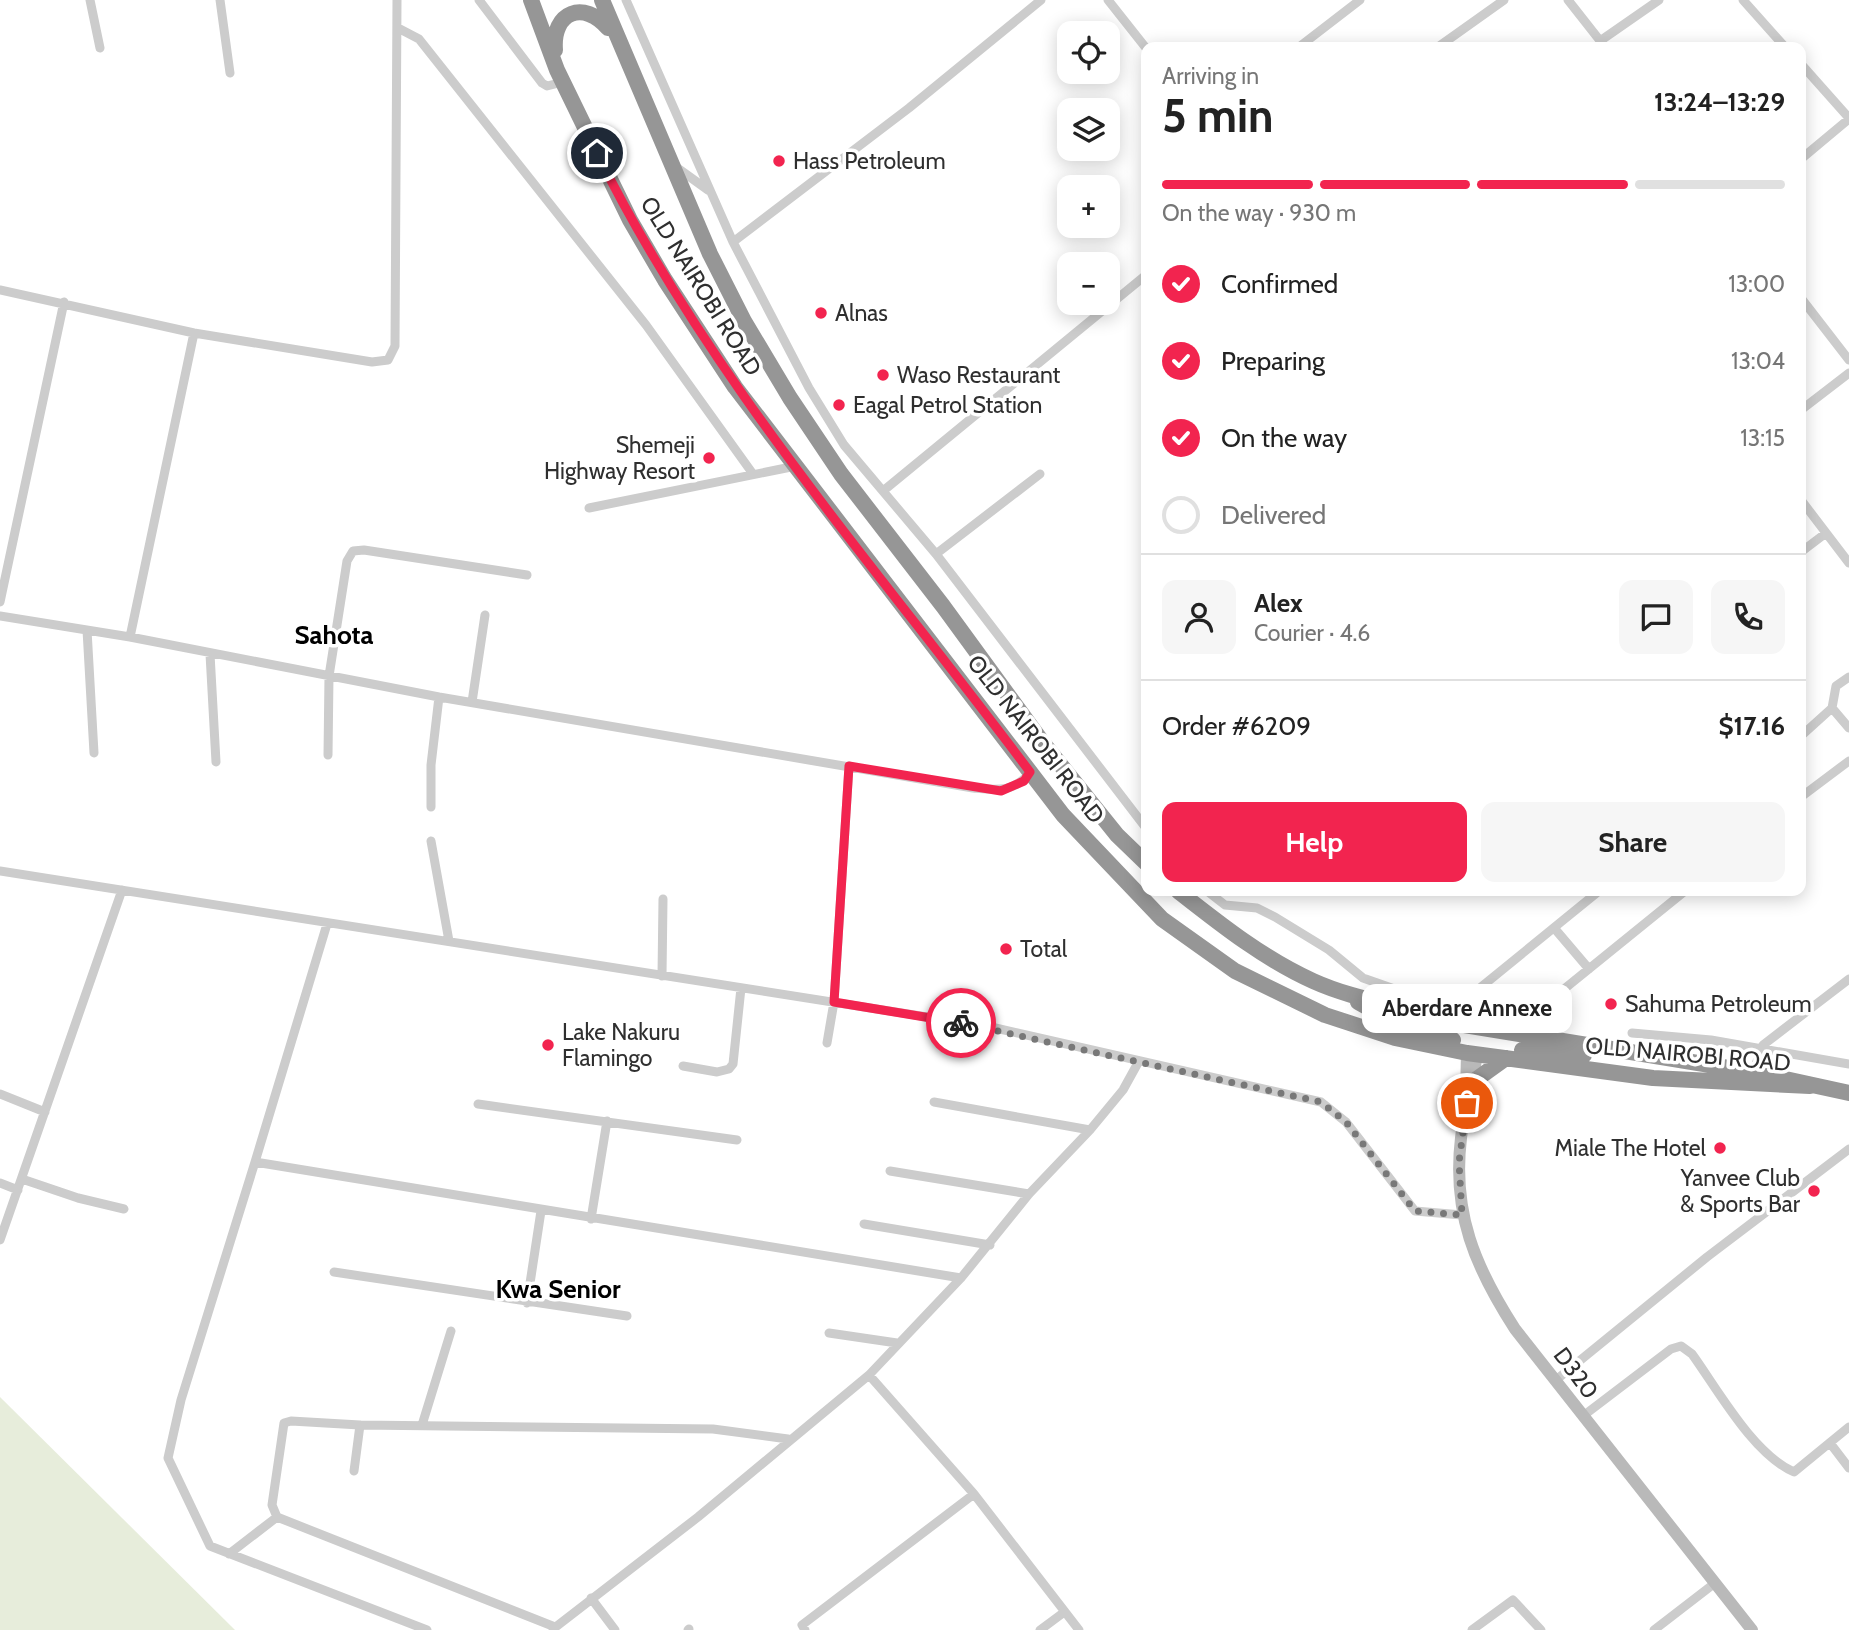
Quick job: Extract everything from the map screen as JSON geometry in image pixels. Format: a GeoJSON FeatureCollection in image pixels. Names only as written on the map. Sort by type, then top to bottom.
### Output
{"type":"FeatureCollection","features":[{"type":"Feature","properties":{"kind":"highway","name":"OLD NAIROBI ROAD"},"geometry":{"type":"LineString","coordinates":[[531,0],[560,76],[630,220],[664,280],[735,387],[1063,815],[1162,919],[1235,971],[1356,1027],[1506,1058],[1653,1078],[1810,1086]]}},
{"type":"Feature","properties":{"kind":"highway","name":"OLD NAIROBI ROAD"},"geometry":{"type":"LineString","coordinates":[[602,0],[727,289],[790,398],[841,474],[1044,743],[1117,835],[1141,858]]}},
{"type":"Feature","properties":{"kind":"highway"},"geometry":{"type":"LineString","coordinates":[[560,76],[554,31],[561,18],[570,12],[592,12],[599,16],[620,44]]}},
{"type":"Feature","properties":{"kind":"highway","name":"OLD NAIROBI ROAD"},"geometry":{"type":"LineString","coordinates":[[1184,896],[1227,930],[1313,981],[1452,1023],[1753,1072],[1849,1093]]}},
{"type":"Feature","properties":{"kind":"highway"},"geometry":{"type":"LineString","coordinates":[[1297,1001],[1306,1001],[1314,996],[1313,981]]}},
{"type":"Feature","properties":{"kind":"highway"},"geometry":{"type":"LineString","coordinates":[[1342,990],[1401,1026],[1472,1051],[1660,1058]]}},
{"type":"Feature","properties":{"kind":"highway"},"geometry":{"type":"LineString","coordinates":[[1474,1081],[1506,1058]]}},
{"type":"Feature","properties":{"kind":"street"},"geometry":{"type":"LineString","coordinates":[[90,0],[100,48]]}},
{"type":"Feature","properties":{"kind":"street"},"geometry":{"type":"LineString","coordinates":[[220,0],[230,73]]}},
{"type":"Feature","properties":{"kind":"street"},"geometry":{"type":"LineString","coordinates":[[0,290],[64,302],[194,333],[372,362],[388,360],[393,353],[397,0]]}},
{"type":"Feature","properties":{"kind":"street"},"geometry":{"type":"LineString","coordinates":[[479,0],[542,83],[554,86],[560,76]]}},
{"type":"Feature","properties":{"kind":"street"},"geometry":{"type":"LineString","coordinates":[[626,0],[733,242],[818,403],[844,445],[936,554],[1141,821]]}},
{"type":"Feature","properties":{"kind":"street"},"geometry":{"type":"LineString","coordinates":[[733,242],[898,117],[1041,0]]}},
{"type":"Feature","properties":{"kind":"street"},"geometry":{"type":"LineString","coordinates":[[1108,0],[1141,42]]}},
{"type":"Feature","properties":{"kind":"street"},"geometry":{"type":"LineString","coordinates":[[1305,42],[1360,0]]}},
{"type":"Feature","properties":{"kind":"street"},"geometry":{"type":"LineString","coordinates":[[1445,42],[1504,0]]}},
{"type":"Feature","properties":{"kind":"street"},"geometry":{"type":"LineString","coordinates":[[1569,0],[1600,42]]}},
{"type":"Feature","properties":{"kind":"street"},"geometry":{"type":"LineString","coordinates":[[1605,42],[1659,0]]}},
{"type":"Feature","properties":{"kind":"street"},"geometry":{"type":"LineString","coordinates":[[1743,0],[1781,42]]}},
{"type":"Feature","properties":{"kind":"street"},"geometry":{"type":"LineString","coordinates":[[398,28],[419,39],[428,50],[646,325],[753,474]]}},
{"type":"Feature","properties":{"kind":"street"},"geometry":{"type":"LineString","coordinates":[[1806,70],[1849,119],[1806,155]]}},
{"type":"Feature","properties":{"kind":"street"},"geometry":{"type":"LineString","coordinates":[[675,166],[710,191]]}},
{"type":"Feature","properties":{"kind":"street"},"geometry":{"type":"LineString","coordinates":[[883,491],[1141,279]]}},
{"type":"Feature","properties":{"kind":"street"},"geometry":{"type":"LineString","coordinates":[[0,602],[64,302]]}},
{"type":"Feature","properties":{"kind":"street"},"geometry":{"type":"LineString","coordinates":[[1806,304],[1849,360]]}},
{"type":"Feature","properties":{"kind":"street"},"geometry":{"type":"LineString","coordinates":[[131,637],[194,333]]}},
{"type":"Feature","properties":{"kind":"street"},"geometry":{"type":"LineString","coordinates":[[1806,407],[1849,373]]}},
{"type":"Feature","properties":{"kind":"street"},"geometry":{"type":"LineString","coordinates":[[589,508],[796,466]]}},
{"type":"Feature","properties":{"kind":"street"},"geometry":{"type":"LineString","coordinates":[[936,554],[1040,474]]}},
{"type":"Feature","properties":{"kind":"street"},"geometry":{"type":"LineString","coordinates":[[1806,507],[1849,563]]}},
{"type":"Feature","properties":{"kind":"street"},"geometry":{"type":"LineString","coordinates":[[1806,548],[1826,533]]}},
{"type":"Feature","properties":{"kind":"street"},"geometry":{"type":"LineString","coordinates":[[328,755],[329,676],[346,561],[353,551],[364,550],[527,575]]}},
{"type":"Feature","properties":{"kind":"street"},"geometry":{"type":"LineString","coordinates":[[472,702],[485,615]]}},
{"type":"Feature","properties":{"kind":"street"},"geometry":{"type":"LineString","coordinates":[[0,616],[131,637],[439,697],[1001,791],[1024,781],[1030,772]]}},
{"type":"Feature","properties":{"kind":"street"},"geometry":{"type":"LineString","coordinates":[[87,630],[94,753]]}},
{"type":"Feature","properties":{"kind":"street"},"geometry":{"type":"LineString","coordinates":[[210,654],[216,762]]}},
{"type":"Feature","properties":{"kind":"street"},"geometry":{"type":"LineString","coordinates":[[1806,731],[1832,708],[1836,686],[1849,677]]}},
{"type":"Feature","properties":{"kind":"street"},"geometry":{"type":"LineString","coordinates":[[431,807],[431,765],[439,697]]}},
{"type":"Feature","properties":{"kind":"street"},"geometry":{"type":"LineString","coordinates":[[1832,708],[1849,728]]}},
{"type":"Feature","properties":{"kind":"street"},"geometry":{"type":"LineString","coordinates":[[1806,793],[1849,761]]}},
{"type":"Feature","properties":{"kind":"street"},"geometry":{"type":"LineString","coordinates":[[827,1043],[834,1002],[849,766]]}},
{"type":"Feature","properties":{"kind":"street"},"geometry":{"type":"LineString","coordinates":[[431,841],[449,941]]}},
{"type":"Feature","properties":{"kind":"street"},"geometry":{"type":"LineString","coordinates":[[0,871],[437,942],[449,941],[991,1027],[1321,1102],[1346,1122],[1415,1211],[1462,1215]]}},
{"type":"Feature","properties":{"kind":"street"},"geometry":{"type":"LineString","coordinates":[[1,1235],[122,890]]}},
{"type":"Feature","properties":{"kind":"street"},"geometry":{"type":"LineString","coordinates":[[1213,896],[1225,905],[1257,908],[1275,916],[1329,950],[1363,978],[1423,999],[1459,1005]]}},
{"type":"Feature","properties":{"kind":"street"},"geometry":{"type":"LineString","coordinates":[[1452,1023],[1459,1005],[1593,896]]}},
{"type":"Feature","properties":{"kind":"street"},"geometry":{"type":"LineString","coordinates":[[1518,1034],[1553,998],[1679,896]]}},
{"type":"Feature","properties":{"kind":"street"},"geometry":{"type":"LineString","coordinates":[[662,976],[663,900]]}},
{"type":"Feature","properties":{"kind":"street"},"geometry":{"type":"LineString","coordinates":[[327,924],[181,1400],[168,1458],[210,1546],[427,1630]]}},
{"type":"Feature","properties":{"kind":"street"},"geometry":{"type":"LineString","coordinates":[[1555,929],[1589,969]]}},
{"type":"Feature","properties":{"kind":"street"},"geometry":{"type":"LineString","coordinates":[[1753,1072],[1762,1048],[1849,979]]}},
{"type":"Feature","properties":{"kind":"street"},"geometry":{"type":"LineString","coordinates":[[683,1066],[717,1072],[727,1071],[732,1066],[741,988]]}},
{"type":"Feature","properties":{"kind":"street"},"geometry":{"type":"LineString","coordinates":[[1632,1033],[1711,1040],[1849,1064]]}},
{"type":"Feature","properties":{"kind":"street","name":"D320"},"geometry":{"type":"LineString","coordinates":[[1467,1103],[1474,1081],[1472,1051]]}},
{"type":"Feature","properties":{"kind":"street","name":"D320"},"geometry":{"type":"LineString","coordinates":[[1472,1051],[1459,1162],[1462,1215],[1473,1251],[1500,1304],[1583,1416],[1752,1630]]}},
{"type":"Feature","properties":{"kind":"street"},"geometry":{"type":"LineString","coordinates":[[788,1439],[713,1429],[360,1425],[312,1421],[284,1423],[272,1505],[277,1517],[553,1628],[698,1517],[788,1439],[869,1375],[961,1278],[1029,1194],[1090,1130],[1123,1090],[1139,1061]]}},
{"type":"Feature","properties":{"kind":"street"},"geometry":{"type":"LineString","coordinates":[[0,1094],[45,1112]]}},
{"type":"Feature","properties":{"kind":"street"},"geometry":{"type":"LineString","coordinates":[[934,1102],[1090,1130]]}},
{"type":"Feature","properties":{"kind":"street"},"geometry":{"type":"LineString","coordinates":[[478,1104],[737,1140]]}},
{"type":"Feature","properties":{"kind":"street"},"geometry":{"type":"LineString","coordinates":[[591,1219],[607,1121]]}},
{"type":"Feature","properties":{"kind":"street"},"geometry":{"type":"LineString","coordinates":[[1556,1380],[1849,1149]]}},
{"type":"Feature","properties":{"kind":"street"},"geometry":{"type":"LineString","coordinates":[[255,1162],[961,1278]]}},
{"type":"Feature","properties":{"kind":"street"},"geometry":{"type":"LineString","coordinates":[[890,1171],[1029,1194]]}},
{"type":"Feature","properties":{"kind":"street"},"geometry":{"type":"LineString","coordinates":[[22,1179],[78,1198],[124,1209]]}},
{"type":"Feature","properties":{"kind":"street"},"geometry":{"type":"LineString","coordinates":[[0,1183],[18,1190]]}},
{"type":"Feature","properties":{"kind":"street"},"geometry":{"type":"LineString","coordinates":[[527,1303],[541,1211]]}},
{"type":"Feature","properties":{"kind":"street"},"geometry":{"type":"LineString","coordinates":[[864,1224],[990,1245]]}},
{"type":"Feature","properties":{"kind":"street"},"geometry":{"type":"LineString","coordinates":[[334,1272],[627,1316]]}},
{"type":"Feature","properties":{"kind":"street"},"geometry":{"type":"LineString","coordinates":[[422,1425],[451,1331]]}},
{"type":"Feature","properties":{"kind":"street"},"geometry":{"type":"LineString","coordinates":[[830,1333],[897,1343]]}},
{"type":"Feature","properties":{"kind":"street"},"geometry":{"type":"LineString","coordinates":[[1583,1416],[1671,1349],[1681,1346],[1692,1354],[1751,1436],[1780,1466],[1794,1472],[1849,1427]]}},
{"type":"Feature","properties":{"kind":"street"},"geometry":{"type":"LineString","coordinates":[[869,1375],[974,1494],[1063,1613],[1079,1630]]}},
{"type":"Feature","properties":{"kind":"street"},"geometry":{"type":"LineString","coordinates":[[354,1471],[360,1425]]}},
{"type":"Feature","properties":{"kind":"street"},"geometry":{"type":"LineString","coordinates":[[1829,1443],[1849,1468]]}},
{"type":"Feature","properties":{"kind":"street"},"geometry":{"type":"LineString","coordinates":[[805,1630],[802,1625],[974,1494]]}},
{"type":"Feature","properties":{"kind":"street"},"geometry":{"type":"LineString","coordinates":[[229,1554],[277,1517]]}},
{"type":"Feature","properties":{"kind":"street"},"geometry":{"type":"LineString","coordinates":[[1654,1630],[1715,1583]]}},
{"type":"Feature","properties":{"kind":"street"},"geometry":{"type":"LineString","coordinates":[[591,1598],[615,1630]]}},
{"type":"Feature","properties":{"kind":"street"},"geometry":{"type":"LineString","coordinates":[[1472,1630],[1513,1600],[1541,1630]]}},
{"type":"Feature","properties":{"kind":"street"},"geometry":{"type":"LineString","coordinates":[[1040,1630],[1063,1613]]}},
{"type":"Feature","properties":{"kind":"green space"},"geometry":{"type":"Polygon","coordinates":[[[0,1397],[235,1630],[0,1630],[0,1397]]]}},
{"type":"Feature","properties":{"kind":"way so far"},"geometry":{"type":"LineString","coordinates":[[961,1023],[991,1027],[1321,1102],[1346,1122],[1392,1185],[1415,1211],[1462,1215],[1459,1162],[1467,1103]]}},
{"type":"Feature","properties":{"kind":"place","name":"Hass Petroleum"},"geometry":{"type":"Point","coordinates":[779,161]}},
{"type":"Feature","properties":{"kind":"place","name":"Alnas"},"geometry":{"type":"Point","coordinates":[821,313]}},
{"type":"Feature","properties":{"kind":"place","name":"Waso Restaurant"},"geometry":{"type":"Point","coordinates":[883,375]}},
{"type":"Feature","properties":{"kind":"place","name":"Eagal Petrol Station"},"geometry":{"type":"Point","coordinates":[839,405]}},
{"type":"Feature","properties":{"kind":"place","name":"Shemeji Highway Resort"},"geometry":{"type":"Point","coordinates":[709,458]}},
{"type":"Feature","properties":{"kind":"place","name":"Total"},"geometry":{"type":"Point","coordinates":[1006,949]}},
{"type":"Feature","properties":{"kind":"place","name":"Sahuma Petroleum"},"geometry":{"type":"Point","coordinates":[1611,1004]}},
{"type":"Feature","properties":{"kind":"place","name":"Lake Nakuru Flamingo"},"geometry":{"type":"Point","coordinates":[548,1045]}},
{"type":"Feature","properties":{"kind":"place","name":"Aberdare Annexe"},"geometry":{"type":"Point","coordinates":[1467,1103]}},
{"type":"Feature","properties":{"kind":"place","name":"Miale The Hotel"},"geometry":{"type":"Point","coordinates":[1720,1148]}},
{"type":"Feature","properties":{"kind":"place","name":"Yanvee Club & Sports Bar"},"geometry":{"type":"Point","coordinates":[1814,1191]}},
{"type":"Feature","properties":{"kind":"district","name":"Sahota"},"geometry":{"type":"Point","coordinates":[334,635]}},
{"type":"Feature","properties":{"kind":"district","name":"Kwa Senior"},"geometry":{"type":"Point","coordinates":[558,1289]}},
{"type":"Feature","properties":{"kind":"route"},"geometry":{"type":"LineString","coordinates":[[597,153],[664,280],[735,387],[1030,772],[1024,781],[1001,791],[849,766],[834,1002],[961,1023]]}}]}
